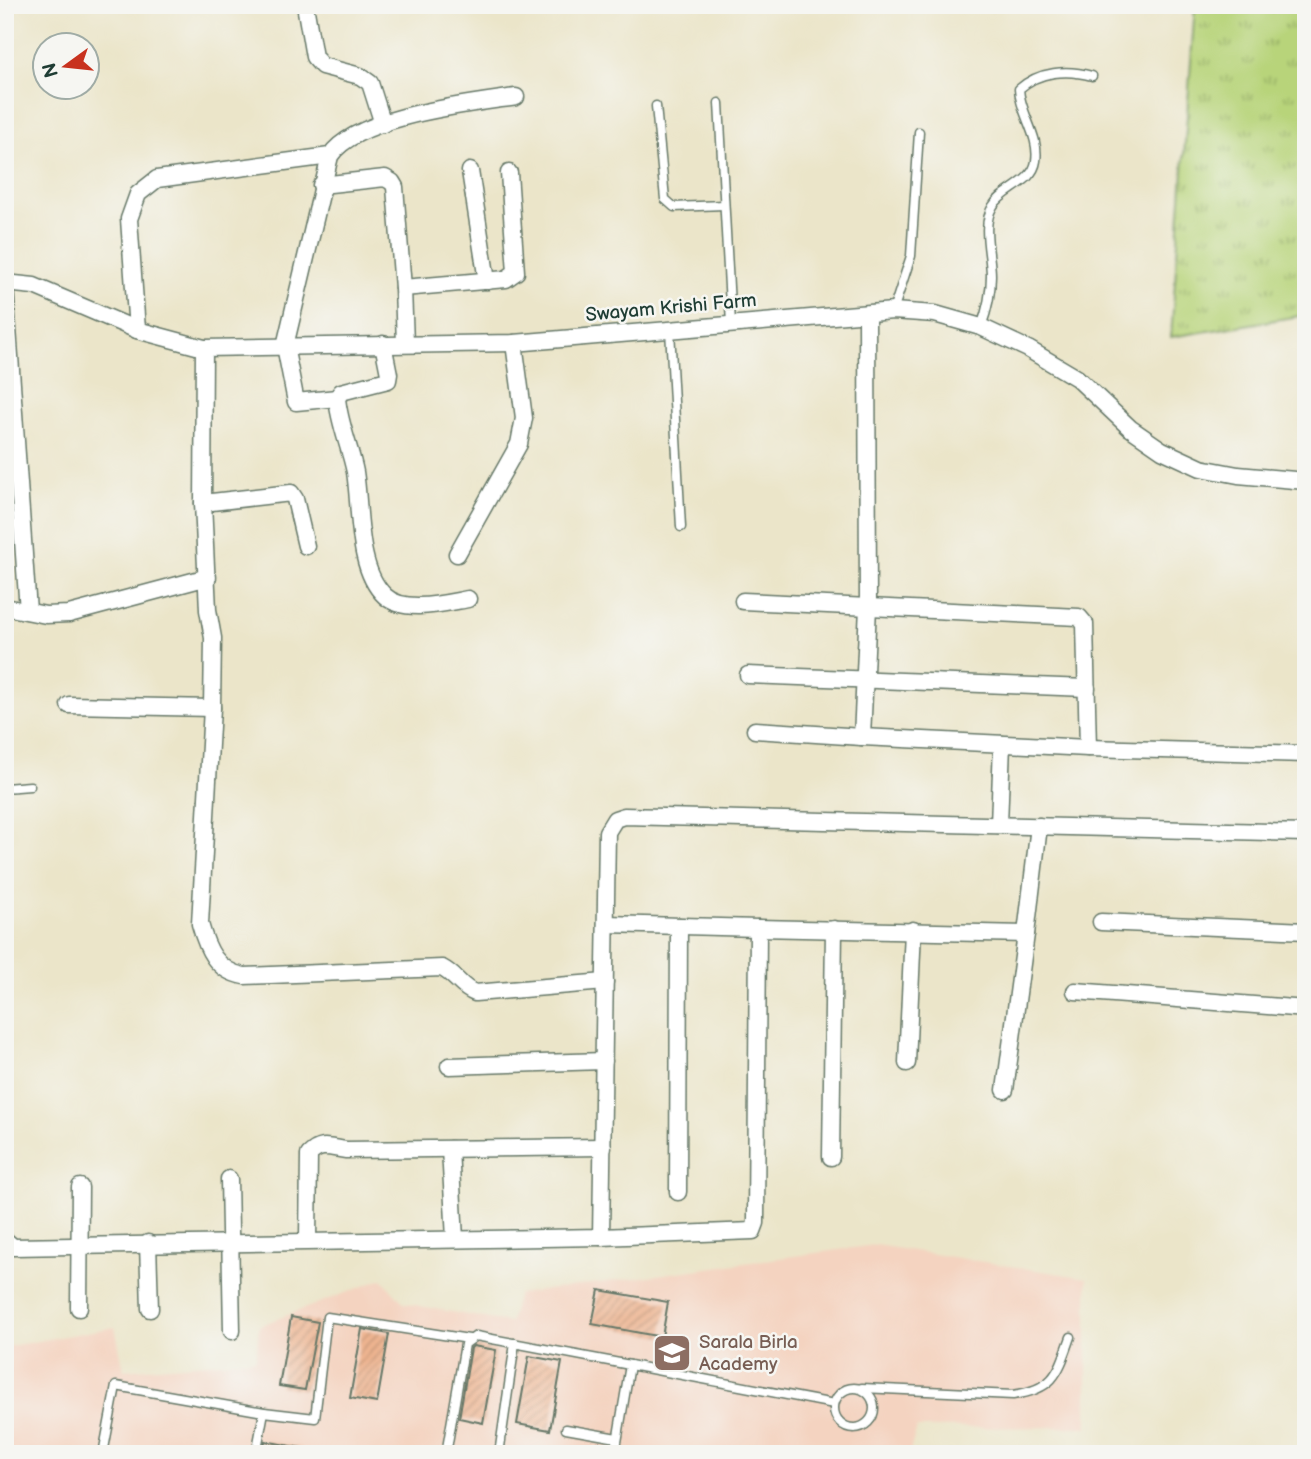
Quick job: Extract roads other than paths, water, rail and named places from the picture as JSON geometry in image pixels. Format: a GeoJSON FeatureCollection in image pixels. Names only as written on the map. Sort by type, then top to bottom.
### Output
{"type":"FeatureCollection","features":[{"type":"Feature","properties":{"kind":"street"},"geometry":{"type":"LineString","coordinates":[[304,5],[314,57],[322,66],[360,76],[370,83],[383,124]]}},
{"type":"Feature","properties":{"kind":"street"},"geometry":{"type":"LineString","coordinates":[[338,398],[296,402],[285,346],[330,156],[338,144],[383,124],[433,110],[516,97]]}},
{"type":"Feature","properties":{"kind":"street"},"geometry":{"type":"LineString","coordinates":[[137,330],[129,219],[138,194],[157,179],[330,156]]}},
{"type":"Feature","properties":{"kind":"street"},"geometry":{"type":"LineString","coordinates":[[470,171],[487,281]]}},
{"type":"Feature","properties":{"kind":"street"},"geometry":{"type":"LineString","coordinates":[[403,288],[506,279],[516,272],[509,173]]}},
{"type":"Feature","properties":{"kind":"street"},"geometry":{"type":"LineString","coordinates":[[321,186],[385,178],[395,187],[405,344]]}},
{"type":"Feature","properties":{"kind":"street"},"geometry":{"type":"LineString","coordinates":[[5,284],[29,611]]}},
{"type":"Feature","properties":{"kind":"street","name":"Swayam Krishi Farm"},"geometry":{"type":"LineString","coordinates":[[5,284],[34,286],[137,330],[204,348],[514,343],[893,311],[935,314],[981,327],[1028,349],[1077,378],[1130,428],[1163,450],[1200,468],[1238,475],[1306,481]]}},
{"type":"Feature","properties":{"kind":"street"},"geometry":{"type":"LineString","coordinates":[[862,737],[869,607],[866,314]]}},
{"type":"Feature","properties":{"kind":"street"},"geometry":{"type":"LineString","coordinates":[[457,554],[519,444],[524,418],[514,343]]}},
{"type":"Feature","properties":{"kind":"street"},"geometry":{"type":"LineString","coordinates":[[383,344],[388,380],[341,392],[338,398],[355,472],[362,543],[372,577],[385,597],[411,607],[468,599]]}},
{"type":"Feature","properties":{"kind":"street"},"geometry":{"type":"LineString","coordinates":[[204,348],[203,503],[208,610],[213,638],[212,708],[200,924],[206,947],[216,962],[230,973],[244,976],[442,968],[455,975],[466,990],[475,993],[605,982]]}},
{"type":"Feature","properties":{"kind":"street"},"geometry":{"type":"LineString","coordinates":[[203,503],[291,493],[295,499],[306,546]]}},
{"type":"Feature","properties":{"kind":"street"},"geometry":{"type":"LineString","coordinates":[[5,607],[46,614],[69,614],[208,577]]}},
{"type":"Feature","properties":{"kind":"street"},"geometry":{"type":"LineString","coordinates":[[743,601],[1079,617],[1084,624],[1088,748]]}},
{"type":"Feature","properties":{"kind":"street"},"geometry":{"type":"LineString","coordinates":[[748,674],[1087,688]]}},
{"type":"Feature","properties":{"kind":"street"},"geometry":{"type":"LineString","coordinates":[[69,705],[212,708]]}},
{"type":"Feature","properties":{"kind":"street"},"geometry":{"type":"LineString","coordinates":[[755,730],[1088,748],[1306,754]]}},
{"type":"Feature","properties":{"kind":"street"},"geometry":{"type":"LineString","coordinates":[[999,825],[1002,744]]}},
{"type":"Feature","properties":{"kind":"street"},"geometry":{"type":"LineString","coordinates":[[601,1237],[607,832],[615,819],[624,816],[1306,833]]}},
{"type":"Feature","properties":{"kind":"street"},"geometry":{"type":"LineString","coordinates":[[1005,1090],[1039,826]]}},
{"type":"Feature","properties":{"kind":"street"},"geometry":{"type":"LineString","coordinates":[[1101,922],[1306,931]]}},
{"type":"Feature","properties":{"kind":"street"},"geometry":{"type":"LineString","coordinates":[[606,924],[1026,934]]}},
{"type":"Feature","properties":{"kind":"street"},"geometry":{"type":"LineString","coordinates":[[678,1192],[679,926]]}},
{"type":"Feature","properties":{"kind":"street"},"geometry":{"type":"LineString","coordinates":[[5,1240],[13,1247],[601,1237],[753,1231],[758,928]]}},
{"type":"Feature","properties":{"kind":"street"},"geometry":{"type":"LineString","coordinates":[[831,1157],[834,929]]}},
{"type":"Feature","properties":{"kind":"street"},"geometry":{"type":"LineString","coordinates":[[907,1063],[913,930]]}},
{"type":"Feature","properties":{"kind":"street"},"geometry":{"type":"LineString","coordinates":[[1075,991],[1306,1009]]}},
{"type":"Feature","properties":{"kind":"street"},"geometry":{"type":"LineString","coordinates":[[449,1066],[604,1061]]}},
{"type":"Feature","properties":{"kind":"street"},"geometry":{"type":"LineString","coordinates":[[309,1240],[309,1155],[316,1147],[326,1145],[346,1150],[603,1147]]}},
{"type":"Feature","properties":{"kind":"street"},"geometry":{"type":"LineString","coordinates":[[450,1149],[455,1239]]}},
{"type":"Feature","properties":{"kind":"street"},"geometry":{"type":"LineString","coordinates":[[229,1179],[232,1331]]}},
{"type":"Feature","properties":{"kind":"street"},"geometry":{"type":"LineString","coordinates":[[79,1308],[80,1187]]}},
{"type":"Feature","properties":{"kind":"street"},"geometry":{"type":"LineString","coordinates":[[148,1243],[150,1309]]}},
{"type":"Feature","properties":{"kind":"lane"},"geometry":{"type":"LineString","coordinates":[[981,327],[987,310],[991,276],[988,223],[993,206],[1029,176],[1036,164],[1037,147],[1019,100],[1019,89],[1029,80],[1050,74],[1073,71],[1093,76]]}},
{"type":"Feature","properties":{"kind":"lane"},"geometry":{"type":"LineString","coordinates":[[719,103],[731,324]]}},
{"type":"Feature","properties":{"kind":"lane"},"geometry":{"type":"LineString","coordinates":[[656,106],[665,199],[674,207],[724,205]]}},
{"type":"Feature","properties":{"kind":"lane"},"geometry":{"type":"LineString","coordinates":[[893,311],[911,256],[919,132]]}},
{"type":"Feature","properties":{"kind":"lane"},"geometry":{"type":"LineString","coordinates":[[670,330],[681,527]]}},
{"type":"Feature","properties":{"kind":"lane"},"geometry":{"type":"LineString","coordinates":[[5,788],[30,786]]}},
{"type":"Feature","properties":{"kind":"lane"},"geometry":{"type":"LineString","coordinates":[[103,1454],[116,1386],[264,1412],[315,1418],[327,1317],[469,1339]]}},
{"type":"Feature","properties":{"kind":"lane"},"geometry":{"type":"LineString","coordinates":[[446,1454],[465,1344],[476,1336],[834,1404]]}},
{"type":"Feature","properties":{"kind":"lane"},"geometry":{"type":"LineString","coordinates":[[862,1388],[871,1397],[874,1409],[869,1421],[863,1426],[849,1427],[842,1424],[837,1419],[834,1404],[842,1391],[849,1388],[862,1388],[1013,1395],[1034,1392],[1048,1384],[1058,1373],[1070,1337]]}},
{"type":"Feature","properties":{"kind":"lane"},"geometry":{"type":"LineString","coordinates":[[499,1454],[515,1343]]}},
{"type":"Feature","properties":{"kind":"lane"},"geometry":{"type":"LineString","coordinates":[[615,1454],[630,1365]]}},
{"type":"Feature","properties":{"kind":"lane"},"geometry":{"type":"LineString","coordinates":[[256,1454],[264,1412]]}},
{"type":"Feature","properties":{"kind":"lane"},"geometry":{"type":"LineString","coordinates":[[566,1429],[617,1438]]}},
{"type":"Feature","properties":{"kind":"place","name":"Sarala Birla Academy"},"geometry":{"type":"Point","coordinates":[672,1353]}}]}
